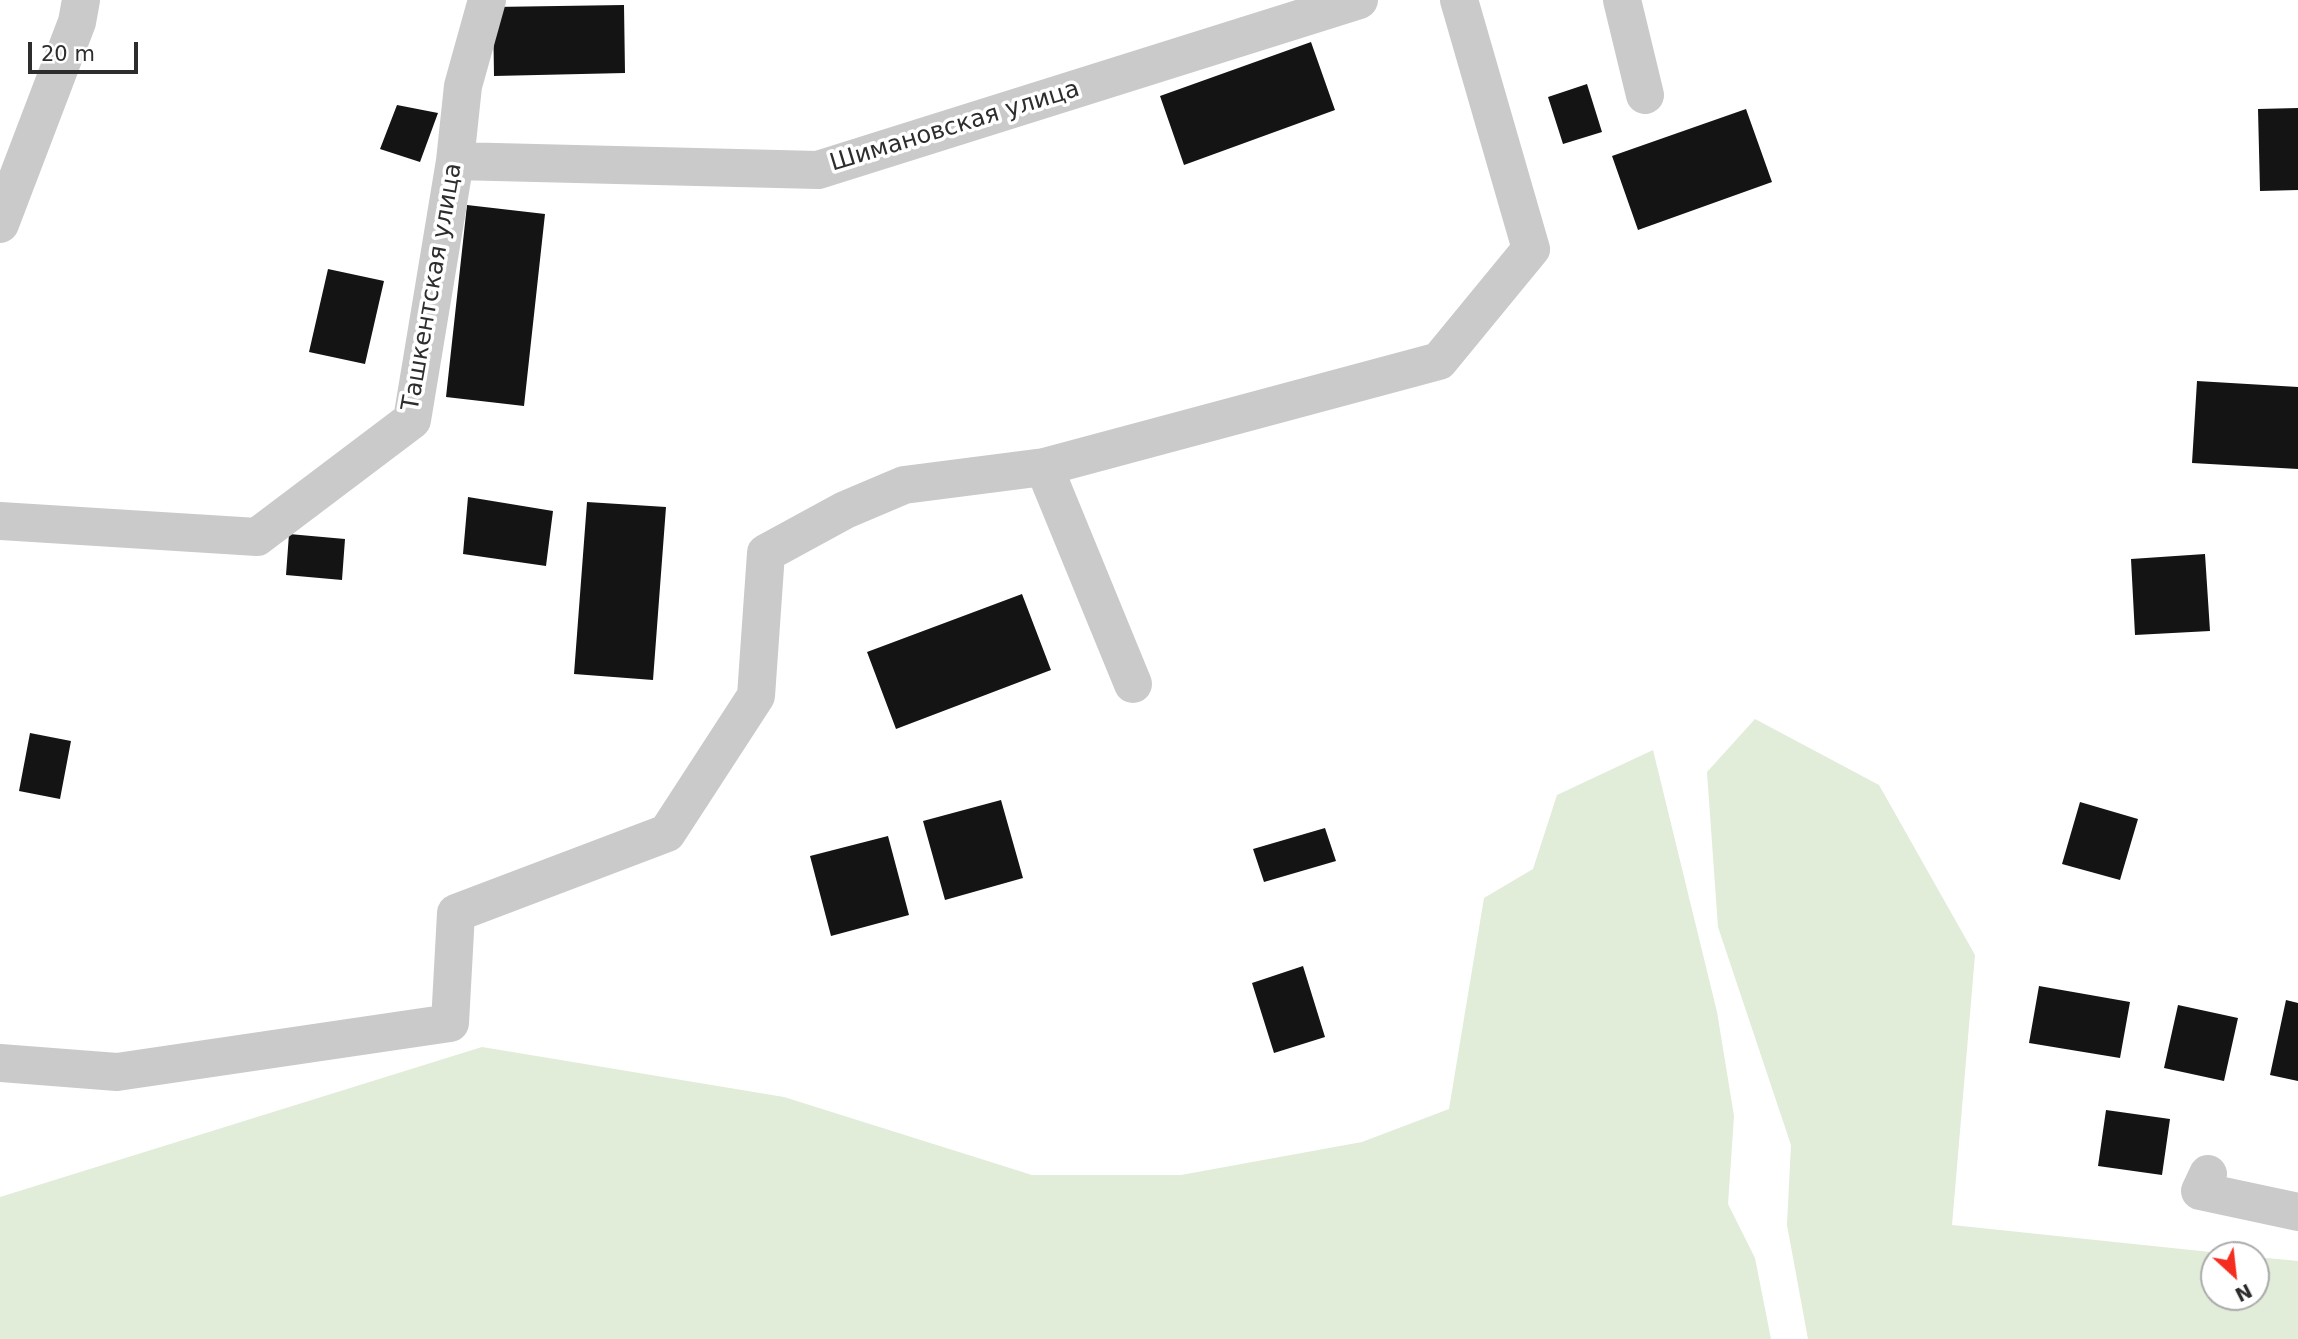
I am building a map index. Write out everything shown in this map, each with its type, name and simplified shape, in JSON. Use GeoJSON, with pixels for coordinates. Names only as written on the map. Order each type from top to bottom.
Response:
{"type":"FeatureCollection","features":[{"type":"Feature","properties":{"kind":"street"},"geometry":{"type":"LineString","coordinates":[[0,224],[76,22],[81,0]]}},
{"type":"Feature","properties":{"kind":"street","name":"Ташкентская улица"},"geometry":{"type":"LineString","coordinates":[[0,521],[257,537],[412,420],[455,161],[463,86],[487,0]]}},
{"type":"Feature","properties":{"kind":"street","name":"Шимановская улица"},"geometry":{"type":"LineString","coordinates":[[455,161],[818,170],[1359,0]]}},
{"type":"Feature","properties":{"kind":"street"},"geometry":{"type":"LineString","coordinates":[[0,1063],[117,1072],[450,1023],[456,913],[667,833],[756,696],[766,553],[845,510],[904,485],[1044,467],[1439,361],[1531,249],[1459,0]]}},
{"type":"Feature","properties":{"kind":"street"},"geometry":{"type":"LineString","coordinates":[[1622,0],[1645,95]]}},
{"type":"Feature","properties":{"kind":"street"},"geometry":{"type":"LineString","coordinates":[[1044,467],[1133,684]]}},
{"type":"Feature","properties":{"kind":"street"},"geometry":{"type":"LineString","coordinates":[[2208,1174],[2200,1191],[2298,1212]]}},
{"type":"Feature","properties":{"kind":"green space"},"geometry":{"type":"Polygon","coordinates":[[[1755,719],[1879,785],[1975,955],[1952,1225],[2200,1251],[2200,1311],[2270,1311],[2270,1258],[2298,1261],[2298,1339],[1808,1339],[1787,1225],[1791,1145],[1718,927],[1707,772],[1755,719]]]}},
{"type":"Feature","properties":{"kind":"green space"},"geometry":{"type":"Polygon","coordinates":[[[1653,750],[1717,1012],[1734,1116],[1728,1204],[1755,1258],[1771,1339],[0,1339],[0,1197],[482,1047],[784,1097],[1032,1175],[1181,1175],[1362,1142],[1449,1109],[1484,898],[1533,869],[1557,795],[1653,750]]]}},
{"type":"Feature","properties":{"kind":"building"},"geometry":{"type":"Polygon","coordinates":[[[624,5],[625,73],[494,76],[493,7],[624,5]]]}},
{"type":"Feature","properties":{"kind":"building"},"geometry":{"type":"Polygon","coordinates":[[[1311,42],[1335,110],[1184,165],[1160,96],[1311,42]]]}},
{"type":"Feature","properties":{"kind":"building"},"geometry":{"type":"Polygon","coordinates":[[[1587,84],[1602,132],[1563,144],[1548,97],[1587,84]]]}},
{"type":"Feature","properties":{"kind":"building"},"geometry":{"type":"Polygon","coordinates":[[[397,105],[438,113],[420,162],[380,149],[397,105]]]}},
{"type":"Feature","properties":{"kind":"building"},"geometry":{"type":"Polygon","coordinates":[[[2298,108],[2298,190],[2260,191],[2258,109],[2298,108]]]}},
{"type":"Feature","properties":{"kind":"building"},"geometry":{"type":"Polygon","coordinates":[[[1746,109],[1772,182],[1638,230],[1612,156],[1746,109]]]}},
{"type":"Feature","properties":{"kind":"building"},"geometry":{"type":"Polygon","coordinates":[[[467,205],[545,214],[524,406],[446,397],[467,205]]]}},
{"type":"Feature","properties":{"kind":"building"},"geometry":{"type":"Polygon","coordinates":[[[328,269],[384,281],[365,364],[309,352],[328,269]]]}},
{"type":"Feature","properties":{"kind":"building"},"geometry":{"type":"Polygon","coordinates":[[[2197,381],[2298,387],[2298,469],[2192,463],[2197,381]]]}},
{"type":"Feature","properties":{"kind":"building"},"geometry":{"type":"Polygon","coordinates":[[[468,497],[553,511],[546,566],[463,554],[468,497]]]}},
{"type":"Feature","properties":{"kind":"building"},"geometry":{"type":"Polygon","coordinates":[[[587,502],[666,507],[653,680],[574,674],[587,502]]]}},
{"type":"Feature","properties":{"kind":"building"},"geometry":{"type":"Polygon","coordinates":[[[289,534],[345,539],[342,580],[286,575],[289,534]]]}},
{"type":"Feature","properties":{"kind":"building"},"geometry":{"type":"Polygon","coordinates":[[[2205,554],[2210,631],[2135,635],[2131,559],[2205,554]]]}},
{"type":"Feature","properties":{"kind":"building"},"geometry":{"type":"Polygon","coordinates":[[[1022,594],[1051,670],[896,729],[867,652],[1022,594]]]}},
{"type":"Feature","properties":{"kind":"building"},"geometry":{"type":"Polygon","coordinates":[[[30,733],[71,741],[60,799],[19,791],[30,733]]]}},
{"type":"Feature","properties":{"kind":"building"},"geometry":{"type":"Polygon","coordinates":[[[1001,800],[1023,878],[945,900],[923,821],[1001,800]]]}},
{"type":"Feature","properties":{"kind":"building"},"geometry":{"type":"Polygon","coordinates":[[[2080,802],[2138,819],[2120,880],[2062,864],[2080,802]]]}},
{"type":"Feature","properties":{"kind":"building"},"geometry":{"type":"Polygon","coordinates":[[[1325,828],[1336,861],[1264,882],[1253,849],[1325,828]]]}},
{"type":"Feature","properties":{"kind":"building"},"geometry":{"type":"Polygon","coordinates":[[[888,836],[909,915],[831,936],[810,856],[888,836]]]}},
{"type":"Feature","properties":{"kind":"building"},"geometry":{"type":"Polygon","coordinates":[[[1303,966],[1325,1037],[1274,1053],[1252,983],[1303,966]]]}},
{"type":"Feature","properties":{"kind":"building"},"geometry":{"type":"Polygon","coordinates":[[[2039,986],[2130,1002],[2120,1058],[2029,1043],[2039,986]]]}},
{"type":"Feature","properties":{"kind":"building"},"geometry":{"type":"Polygon","coordinates":[[[2286,1000],[2298,1003],[2298,1081],[2270,1075],[2286,1000]]]}},
{"type":"Feature","properties":{"kind":"building"},"geometry":{"type":"Polygon","coordinates":[[[2178,1005],[2238,1018],[2224,1081],[2164,1068],[2178,1005]]]}},
{"type":"Feature","properties":{"kind":"building"},"geometry":{"type":"Polygon","coordinates":[[[2106,1110],[2170,1119],[2162,1175],[2098,1166],[2106,1110]]]}}]}
